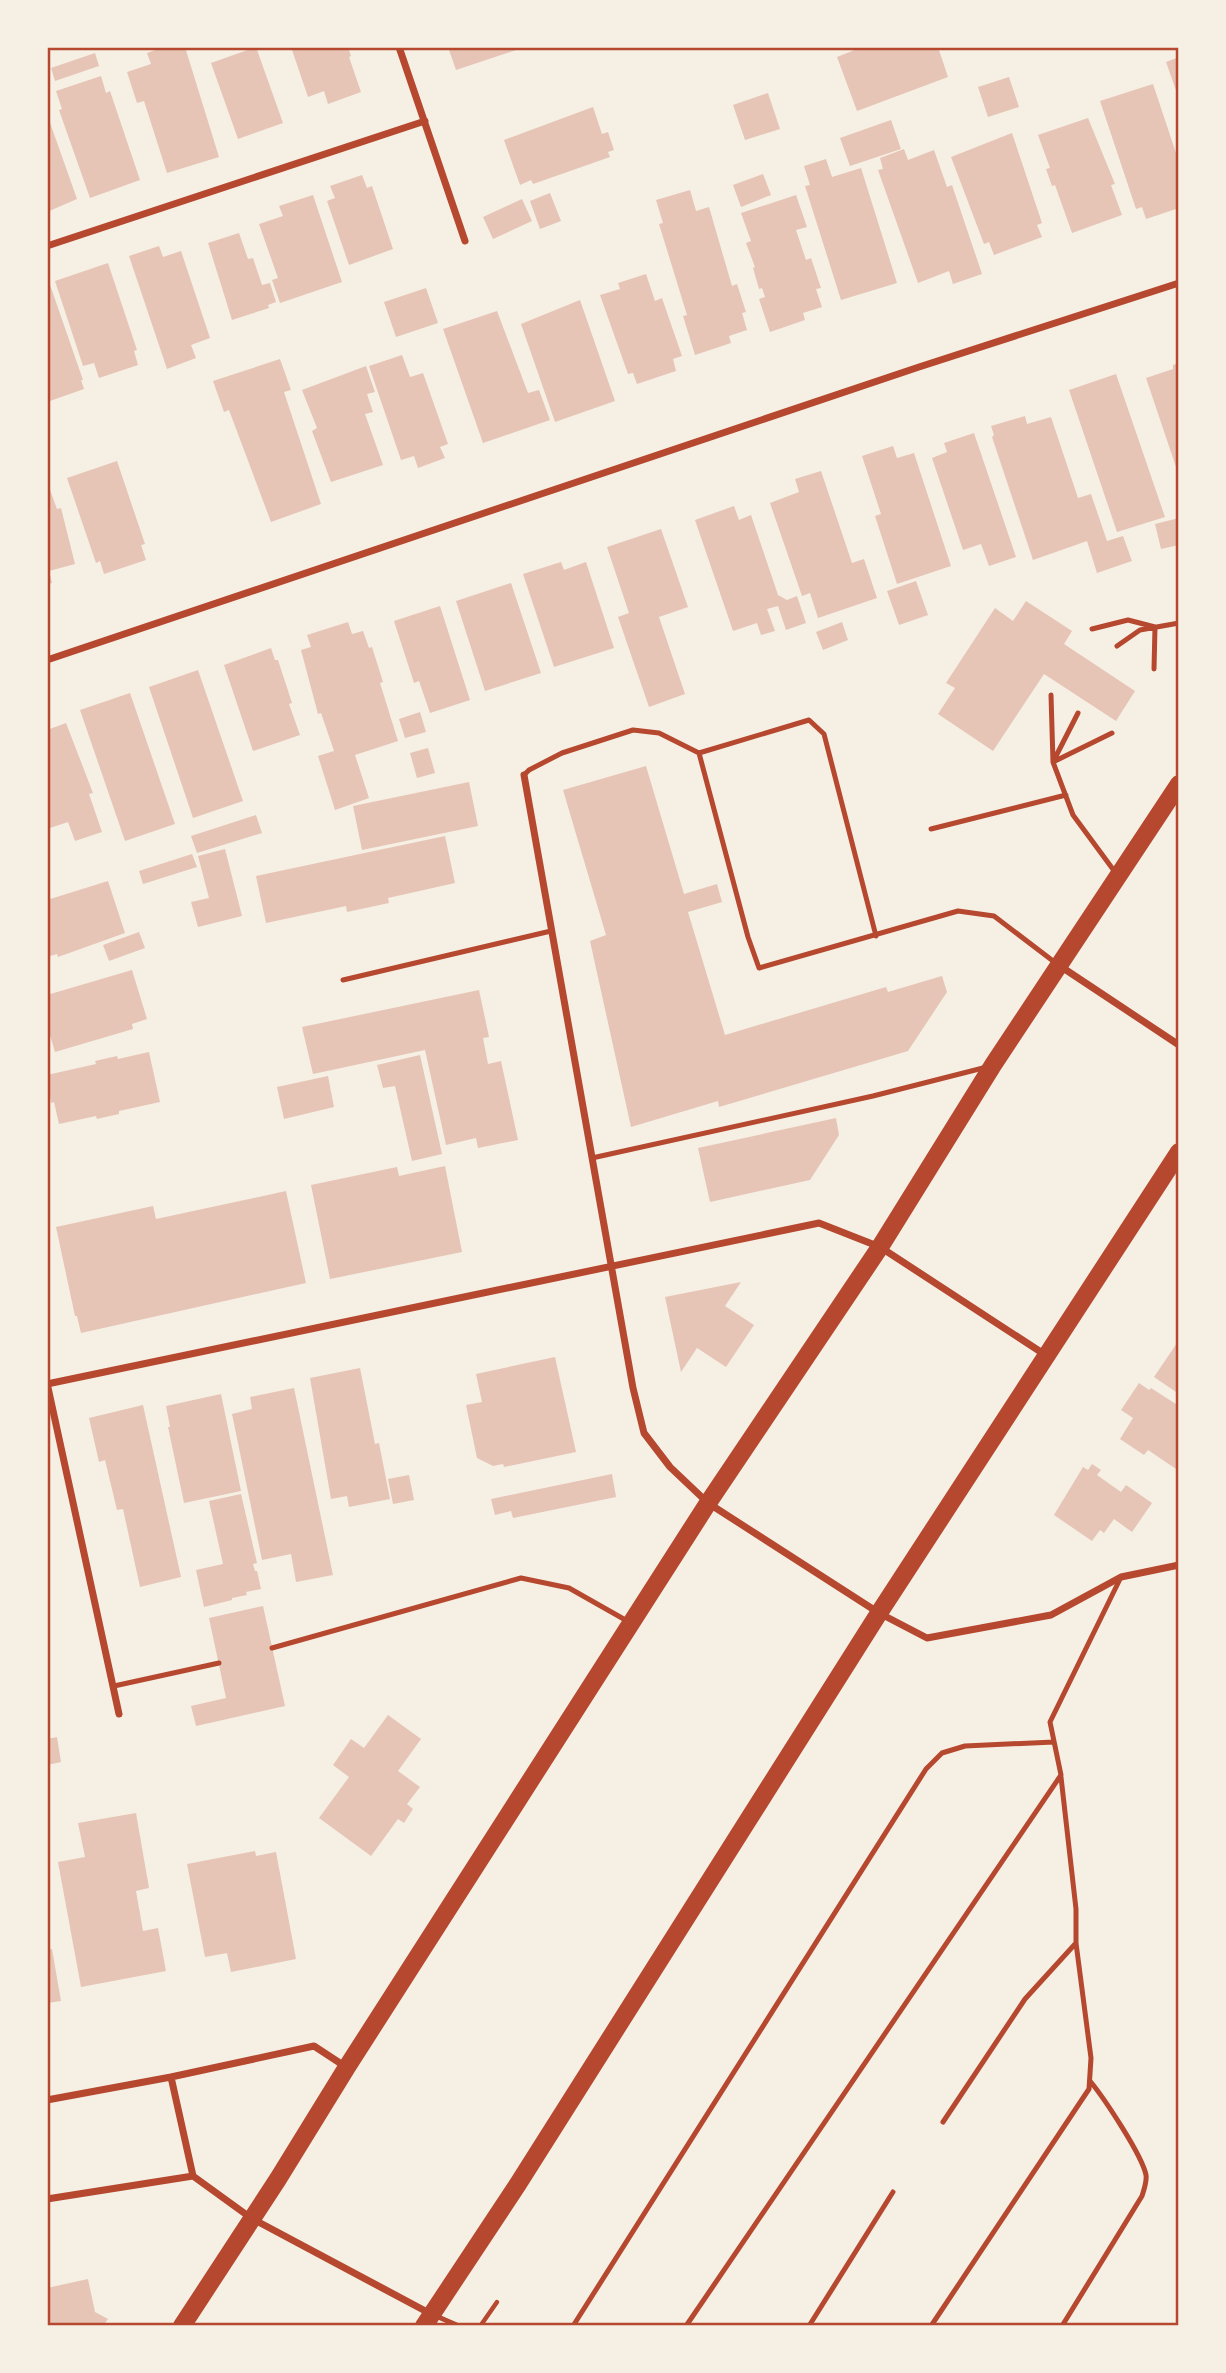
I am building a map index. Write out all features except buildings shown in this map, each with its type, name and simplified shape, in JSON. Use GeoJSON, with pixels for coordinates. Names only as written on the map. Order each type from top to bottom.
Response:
{"type":"FeatureCollection","features":[{"type":"Feature","properties":{"kind":"main road"},"geometry":{"type":"LineString","coordinates":[[182,2326],[708,1503],[880,1247],[993,1065],[1179,784]]}},
{"type":"Feature","properties":{"kind":"main road"},"geometry":{"type":"LineString","coordinates":[[428,2320],[519,2184],[879,1613],[1179,1152]]}},
{"type":"Feature","properties":{"kind":"street"},"geometry":{"type":"LineString","coordinates":[[399,47],[465,241]]}},
{"type":"Feature","properties":{"kind":"street"},"geometry":{"type":"LineString","coordinates":[[47,246],[425,121]]}},
{"type":"Feature","properties":{"kind":"street"},"geometry":{"type":"LineString","coordinates":[[47,660],[841,393],[1179,283]]}},
{"type":"Feature","properties":{"kind":"street"},"geometry":{"type":"LineString","coordinates":[[524,775],[633,1388],[645,1433],[670,1467],[708,1503],[879,1613],[927,1638],[1051,1615],[1121,1577],[1179,1565]]}},
{"type":"Feature","properties":{"kind":"street"},"geometry":{"type":"LineString","coordinates":[[1060,966],[1179,1045]]}},
{"type":"Feature","properties":{"kind":"street"},"geometry":{"type":"LineString","coordinates":[[119,1714],[47,1384],[819,1223],[880,1247],[1048,1356]]}},
{"type":"Feature","properties":{"kind":"street"},"geometry":{"type":"LineString","coordinates":[[47,2101],[314,2046],[347,2067]]}},
{"type":"Feature","properties":{"kind":"street"},"geometry":{"type":"LineString","coordinates":[[171,2077],[193,2176],[251,2218],[428,2320]]}},
{"type":"Feature","properties":{"kind":"street"},"geometry":{"type":"LineString","coordinates":[[47,2199],[193,2176]]}},
{"type":"Feature","properties":{"kind":"lane"},"geometry":{"type":"LineString","coordinates":[[1092,629],[1128,620],[1155,627]]}},
{"type":"Feature","properties":{"kind":"lane"},"geometry":{"type":"LineString","coordinates":[[1117,646],[1140,630],[1179,623]]}},
{"type":"Feature","properties":{"kind":"lane"},"geometry":{"type":"LineString","coordinates":[[1154,669],[1155,627]]}},
{"type":"Feature","properties":{"kind":"lane"},"geometry":{"type":"LineString","coordinates":[[1051,695],[1053,762],[1073,815],[1119,876]]}},
{"type":"Feature","properties":{"kind":"lane"},"geometry":{"type":"LineString","coordinates":[[1053,762],[1078,713]]}},
{"type":"Feature","properties":{"kind":"lane"},"geometry":{"type":"LineString","coordinates":[[524,775],[528,770],[562,753],[633,730],[659,733],[699,753],[809,720],[824,734],[876,936]]}},
{"type":"Feature","properties":{"kind":"lane"},"geometry":{"type":"LineString","coordinates":[[1053,762],[1112,733]]}},
{"type":"Feature","properties":{"kind":"lane"},"geometry":{"type":"LineString","coordinates":[[699,753],[748,937],[759,968],[958,911],[994,916],[1060,966]]}},
{"type":"Feature","properties":{"kind":"lane"},"geometry":{"type":"LineString","coordinates":[[931,829],[1066,795]]}},
{"type":"Feature","properties":{"kind":"lane"},"geometry":{"type":"LineString","coordinates":[[344,980],[551,931]]}},
{"type":"Feature","properties":{"kind":"lane"},"geometry":{"type":"LineString","coordinates":[[592,1158],[873,1096],[993,1065]]}},
{"type":"Feature","properties":{"kind":"lane"},"geometry":{"type":"LineString","coordinates":[[931,2326],[1089,2089],[1091,2058],[1076,1943],[1076,1909],[1061,1775],[1050,1722],[1121,1577]]}},
{"type":"Feature","properties":{"kind":"lane"},"geometry":{"type":"LineString","coordinates":[[272,1648],[522,1578],[569,1588],[632,1623]]}},
{"type":"Feature","properties":{"kind":"lane"},"geometry":{"type":"LineString","coordinates":[[114,1686],[219,1663]]}},
{"type":"Feature","properties":{"kind":"lane"},"geometry":{"type":"LineString","coordinates":[[573,2326],[926,1769],[942,1753],[965,1746],[1054,1742]]}},
{"type":"Feature","properties":{"kind":"lane"},"geometry":{"type":"LineString","coordinates":[[685,2326],[1061,1775]]}},
{"type":"Feature","properties":{"kind":"lane"},"geometry":{"type":"LineString","coordinates":[[943,2122],[1025,1999],[1076,1943]]}},
{"type":"Feature","properties":{"kind":"lane"},"geometry":{"type":"LineString","coordinates":[[1062,2326],[1142,2196],[1147,2177],[1101,2094],[1089,2080]]}},
{"type":"Feature","properties":{"kind":"lane"},"geometry":{"type":"LineString","coordinates":[[809,2326],[893,2192]]}},
{"type":"Feature","properties":{"kind":"lane"},"geometry":{"type":"LineString","coordinates":[[428,2320],[459,2326]]}},
{"type":"Feature","properties":{"kind":"path"},"geometry":{"type":"LineString","coordinates":[[481,2326],[497,2302]]}}]}
